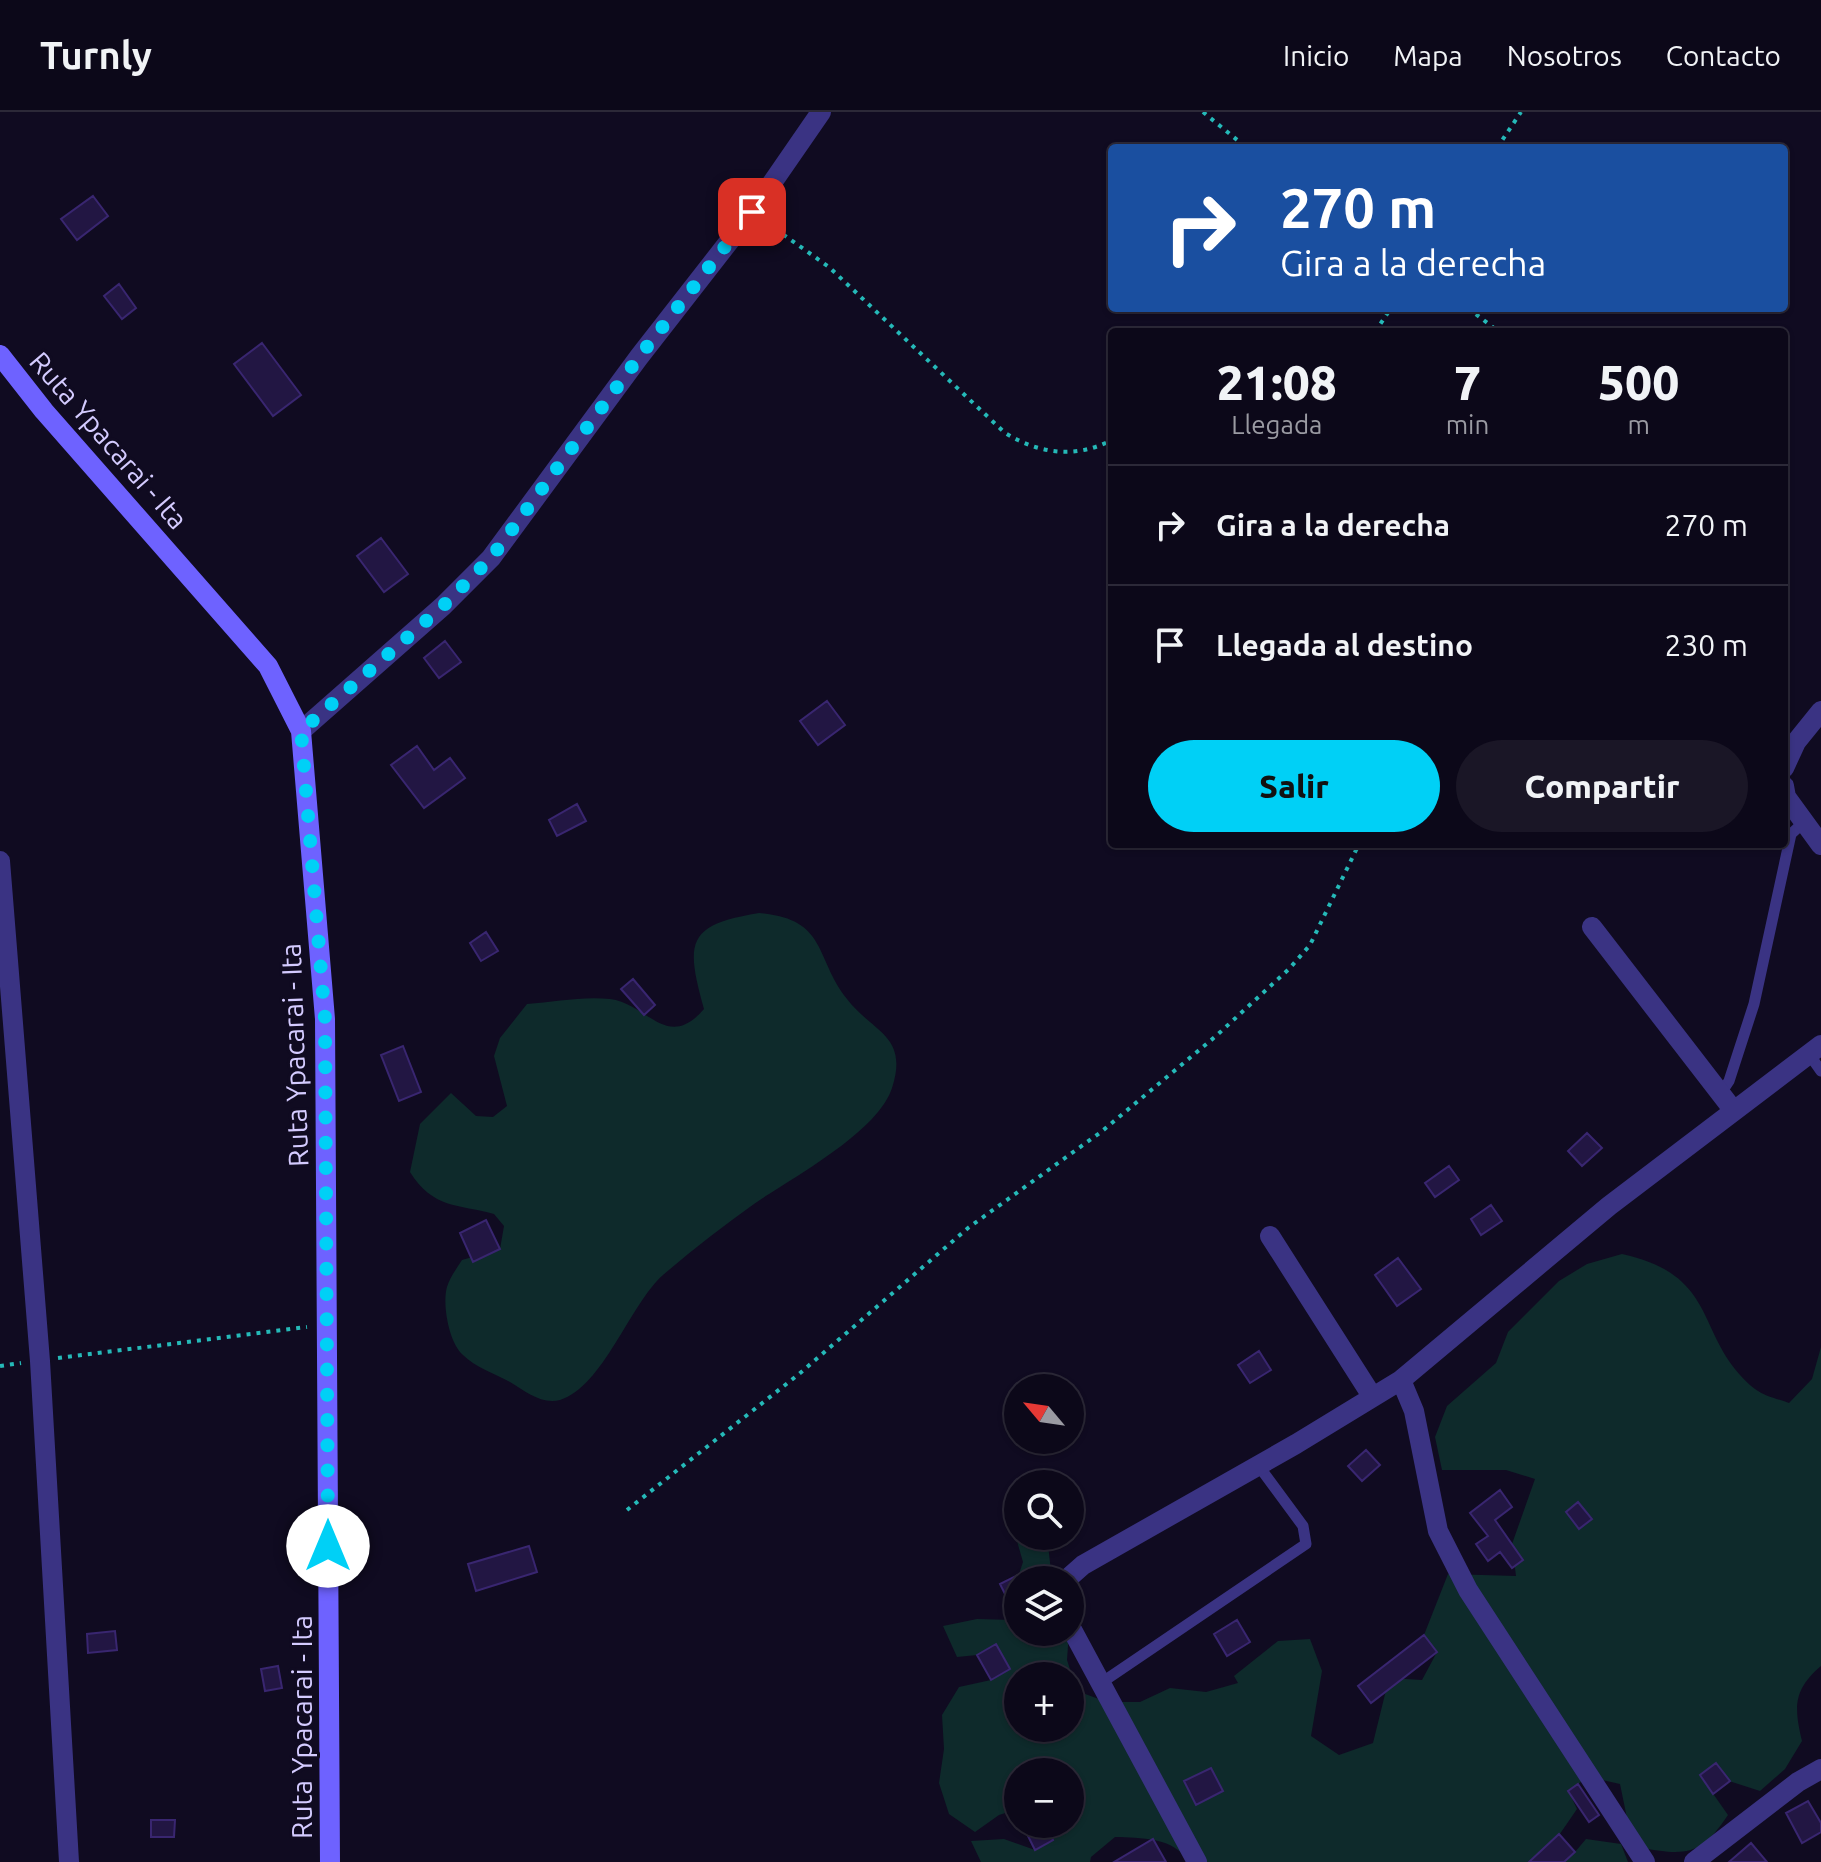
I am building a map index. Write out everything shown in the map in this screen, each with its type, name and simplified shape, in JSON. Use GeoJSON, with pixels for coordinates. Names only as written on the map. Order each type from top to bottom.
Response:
{"type":"FeatureCollection","features":[{"type":"Feature","properties":{"kind":"street"},"geometry":{"type":"LineString","coordinates":[[301,731],[443,606],[491,558],[639,357],[752,212],[821,112]]}},
{"type":"Feature","properties":{"kind":"street","name":"Ruta Ypacarai - Ita"},"geometry":{"type":"LineString","coordinates":[[0,355],[44,411],[268,666],[301,731],[325,1019],[330,1862]]}},
{"type":"Feature","properties":{"kind":"street"},"geometry":{"type":"LineString","coordinates":[[1788,759],[1796,742],[1821,711]]}},
{"type":"Feature","properties":{"kind":"street"},"geometry":{"type":"LineString","coordinates":[[1788,800],[1821,845]]}},
{"type":"Feature","properties":{"kind":"street"},"geometry":{"type":"LineString","coordinates":[[0,861],[40,1361],[69,1862]]}},
{"type":"Feature","properties":{"kind":"street"},"geometry":{"type":"LineString","coordinates":[[1592,927],[1734,1111]]}},
{"type":"Feature","properties":{"kind":"street"},"geometry":{"type":"LineString","coordinates":[[1082,1566],[1401,1380],[1609,1206],[1815,1049]]}},
{"type":"Feature","properties":{"kind":"street"},"geometry":{"type":"LineString","coordinates":[[1270,1236],[1372,1396]]}},
{"type":"Feature","properties":{"kind":"street"},"geometry":{"type":"LineString","coordinates":[[1401,1380],[1414,1411],[1438,1531],[1468,1590],[1645,1862]]}},
{"type":"Feature","properties":{"kind":"street"},"geometry":{"type":"LineString","coordinates":[[1081,1646],[1197,1862]]}},
{"type":"Feature","properties":{"kind":"street"},"geometry":{"type":"LineString","coordinates":[[1694,1862],[1798,1782],[1821,1769]]}},
{"type":"Feature","properties":{"kind":"lane"},"geometry":{"type":"LineString","coordinates":[[1788,848],[1791,834],[1803,823]]}},
{"type":"Feature","properties":{"kind":"lane"},"geometry":{"type":"LineString","coordinates":[[1721,1093],[1729,1081],[1754,1004],[1788,848]]}},
{"type":"Feature","properties":{"kind":"lane"},"geometry":{"type":"LineString","coordinates":[[1815,1049],[1821,1071]]}},
{"type":"Feature","properties":{"kind":"lane"},"geometry":{"type":"LineString","coordinates":[[1101,1683],[1306,1544],[1303,1526],[1258,1465]]}},
{"type":"Feature","properties":{"kind":"path"},"geometry":{"type":"LineString","coordinates":[[1203,112],[1242,144]]}},
{"type":"Feature","properties":{"kind":"path"},"geometry":{"type":"LineString","coordinates":[[1500,144],[1521,112]]}},
{"type":"Feature","properties":{"kind":"path"},"geometry":{"type":"LineString","coordinates":[[752,212],[829,267],[1005,433],[1027,446],[1060,453],[1098,447],[1108,442]]}},
{"type":"Feature","properties":{"kind":"path"},"geometry":{"type":"LineString","coordinates":[[1473,312],[1494,328]]}},
{"type":"Feature","properties":{"kind":"path"},"geometry":{"type":"LineString","coordinates":[[627,1510],[799,1374],[968,1228],[1101,1132],[1216,1036],[1289,969],[1310,945],[1357,848]]}},
{"type":"Feature","properties":{"kind":"path"},"geometry":{"type":"LineString","coordinates":[[0,1366],[327,1324]]}},
{"type":"Feature","properties":{"kind":"green space"},"geometry":{"type":"Polygon","coordinates":[[[759,913],[797,923],[808,932],[847,999],[886,1036],[896,1057],[896,1070],[884,1105],[832,1153],[742,1212],[663,1275],[639,1305],[603,1362],[575,1392],[560,1400],[547,1401],[473,1363],[458,1349],[450,1333],[445,1303],[447,1287],[462,1260],[500,1249],[504,1226],[494,1214],[437,1199],[419,1184],[410,1172],[420,1124],[451,1093],[476,1116],[493,1117],[507,1106],[494,1056],[500,1038],[527,1004],[610,999],[668,1026],[691,1021],[704,1009],[694,967],[697,940],[717,924],[759,913]]]}},
{"type":"Feature","properties":{"kind":"green space"},"geometry":{"type":"Polygon","coordinates":[[[1622,1254],[1654,1264],[1677,1277],[1692,1293],[1736,1370],[1763,1394],[1789,1403],[1812,1379],[1821,1347],[1821,1666],[1801,1691],[1797,1709],[1802,1741],[1785,1769],[1760,1791],[1729,1781],[1716,1764],[1700,1775],[1728,1815],[1710,1838],[1692,1850],[1682,1852],[1641,1848],[1627,1818],[1620,1784],[1589,1777],[1568,1790],[1577,1809],[1542,1860],[1575,1852],[1586,1839],[1621,1844],[1628,1862],[1188,1862],[1166,1843],[1115,1837],[1091,1857],[1090,1862],[981,1862],[971,1841],[1004,1839],[1035,1850],[1052,1838],[1084,1838],[1084,1758],[1004,1758],[1004,1813],[975,1832],[949,1814],[939,1783],[944,1749],[942,1715],[959,1687],[991,1680],[1004,1672],[1004,1742],[1084,1742],[1084,1694],[1107,1702],[1140,1702],[1170,1688],[1206,1692],[1238,1683],[1234,1676],[1278,1641],[1310,1639],[1322,1671],[1311,1736],[1339,1755],[1373,1743],[1389,1678],[1422,1680],[1437,1652],[1424,1635],[1448,1574],[1516,1576],[1512,1544],[1535,1479],[1506,1470],[1442,1470],[1435,1437],[1447,1406],[1496,1363],[1508,1332],[1559,1281],[1587,1264],[1622,1254]]]}},
{"type":"Feature","properties":{"kind":"green space"},"geometry":{"type":"Polygon","coordinates":[[[1020,1550],[1049,1550],[1050,1566],[1022,1566],[1020,1550]]]}},
{"type":"Feature","properties":{"kind":"green space"},"geometry":{"type":"Polygon","coordinates":[[[977,1619],[1004,1620],[1004,1646],[1068,1646],[1067,1660],[1006,1662],[996,1644],[977,1655],[957,1657],[943,1626],[977,1619]]]}},
{"type":"Feature","properties":{"kind":"building"},"geometry":{"type":"Polygon","coordinates":[[[93,196],[108,216],[77,240],[61,219],[93,196]]]}},
{"type":"Feature","properties":{"kind":"building"},"geometry":{"type":"Polygon","coordinates":[[[119,284],[136,308],[122,319],[104,296],[119,284]]]}},
{"type":"Feature","properties":{"kind":"building"},"geometry":{"type":"Polygon","coordinates":[[[262,343],[301,395],[273,416],[234,364],[262,343]]]}},
{"type":"Feature","properties":{"kind":"building"},"geometry":{"type":"Polygon","coordinates":[[[381,538],[408,574],[384,592],[357,556],[381,538]]]}},
{"type":"Feature","properties":{"kind":"building"},"geometry":{"type":"Polygon","coordinates":[[[445,641],[461,662],[439,678],[424,658],[445,641]]]}},
{"type":"Feature","properties":{"kind":"building"},"geometry":{"type":"Polygon","coordinates":[[[827,701],[845,725],[818,745],[800,721],[827,701]]]}},
{"type":"Feature","properties":{"kind":"building"},"geometry":{"type":"Polygon","coordinates":[[[417,746],[434,770],[450,758],[465,778],[424,808],[391,765],[417,746]]]}},
{"type":"Feature","properties":{"kind":"building"},"geometry":{"type":"Polygon","coordinates":[[[577,804],[586,821],[557,836],[549,820],[577,804]]]}},
{"type":"Feature","properties":{"kind":"building"},"geometry":{"type":"Polygon","coordinates":[[[486,932],[498,951],[481,961],[470,943],[486,932]]]}},
{"type":"Feature","properties":{"kind":"building"},"geometry":{"type":"Polygon","coordinates":[[[633,979],[655,1005],[644,1015],[621,989],[633,979]]]}},
{"type":"Feature","properties":{"kind":"building"},"geometry":{"type":"Polygon","coordinates":[[[403,1046],[421,1092],[399,1101],[381,1055],[403,1046]]]}},
{"type":"Feature","properties":{"kind":"building"},"geometry":{"type":"Polygon","coordinates":[[[1587,1133],[1602,1148],[1582,1166],[1568,1151],[1587,1133]]]}},
{"type":"Feature","properties":{"kind":"building"},"geometry":{"type":"Polygon","coordinates":[[[1449,1166],[1459,1180],[1435,1197],[1425,1183],[1449,1166]]]}},
{"type":"Feature","properties":{"kind":"building"},"geometry":{"type":"Polygon","coordinates":[[[1491,1205],[1502,1221],[1481,1235],[1471,1219],[1491,1205]]]}},
{"type":"Feature","properties":{"kind":"building"},"geometry":{"type":"Polygon","coordinates":[[[486,1220],[500,1249],[473,1262],[460,1233],[486,1220]]]}},
{"type":"Feature","properties":{"kind":"building"},"geometry":{"type":"Polygon","coordinates":[[[1398,1258],[1421,1289],[1397,1306],[1375,1275],[1398,1258]]]}},
{"type":"Feature","properties":{"kind":"building"},"geometry":{"type":"Polygon","coordinates":[[[1259,1351],[1271,1370],[1250,1383],[1238,1365],[1259,1351]]]}},
{"type":"Feature","properties":{"kind":"building"},"geometry":{"type":"Polygon","coordinates":[[[1366,1450],[1380,1465],[1362,1481],[1348,1466],[1366,1450]]]}},
{"type":"Feature","properties":{"kind":"building"},"geometry":{"type":"Polygon","coordinates":[[[1500,1490],[1512,1507],[1495,1520],[1523,1560],[1512,1568],[1500,1552],[1488,1561],[1476,1544],[1488,1536],[1470,1513],[1500,1490]]]}},
{"type":"Feature","properties":{"kind":"building"},"geometry":{"type":"Polygon","coordinates":[[[1578,1502],[1592,1519],[1579,1529],[1566,1512],[1578,1502]]]}},
{"type":"Feature","properties":{"kind":"building"},"geometry":{"type":"Polygon","coordinates":[[[529,1546],[537,1572],[476,1591],[468,1564],[529,1546]]]}},
{"type":"Feature","properties":{"kind":"building"},"geometry":{"type":"Polygon","coordinates":[[[1237,1620],[1250,1642],[1227,1656],[1214,1634],[1237,1620]]]}},
{"type":"Feature","properties":{"kind":"building"},"geometry":{"type":"Polygon","coordinates":[[[115,1631],[117,1650],[88,1653],[87,1634],[115,1631]]]}},
{"type":"Feature","properties":{"kind":"building"},"geometry":{"type":"Polygon","coordinates":[[[1424,1635],[1437,1652],[1371,1703],[1358,1686],[1424,1635]]]}},
{"type":"Feature","properties":{"kind":"building"},"geometry":{"type":"Polygon","coordinates":[[[996,1644],[1006,1662],[1004,1672],[991,1680],[977,1655],[996,1644]]]}},
{"type":"Feature","properties":{"kind":"building"},"geometry":{"type":"Polygon","coordinates":[[[278,1666],[282,1688],[265,1691],[261,1669],[278,1666]]]}},
{"type":"Feature","properties":{"kind":"building"},"geometry":{"type":"Polygon","coordinates":[[[1716,1763],[1730,1781],[1713,1794],[1700,1775],[1716,1763]]]}},
{"type":"Feature","properties":{"kind":"building"},"geometry":{"type":"Polygon","coordinates":[[[1211,1768],[1223,1791],[1196,1805],[1184,1781],[1211,1768]]]}},
{"type":"Feature","properties":{"kind":"building"},"geometry":{"type":"Polygon","coordinates":[[[1578,1784],[1599,1815],[1589,1822],[1568,1791],[1578,1784]]]}},
{"type":"Feature","properties":{"kind":"building"},"geometry":{"type":"Polygon","coordinates":[[[1808,1801],[1821,1823],[1821,1832],[1802,1843],[1786,1813],[1808,1801]]]}},
{"type":"Feature","properties":{"kind":"building"},"geometry":{"type":"Polygon","coordinates":[[[151,1820],[175,1820],[174,1837],[151,1837],[151,1820]]]}},
{"type":"Feature","properties":{"kind":"building"},"geometry":{"type":"Polygon","coordinates":[[[1559,1834],[1575,1852],[1564,1862],[1529,1862],[1559,1834]]]}},
{"type":"Feature","properties":{"kind":"building"},"geometry":{"type":"Polygon","coordinates":[[[1029,1838],[1052,1838],[1053,1840],[1035,1850],[1029,1838]]]}},
{"type":"Feature","properties":{"kind":"building"},"geometry":{"type":"Polygon","coordinates":[[[1153,1839],[1166,1862],[1114,1862],[1153,1839]]]}},
{"type":"Feature","properties":{"kind":"building"},"geometry":{"type":"Polygon","coordinates":[[[1751,1843],[1767,1862],[1729,1862],[1751,1843]]]}},
{"type":"Feature","properties":{"kind":"route"},"geometry":{"type":"LineString","coordinates":[[328,1546],[325,1019],[301,731],[443,606],[491,558],[545,488],[598,411],[752,212]]}}]}
